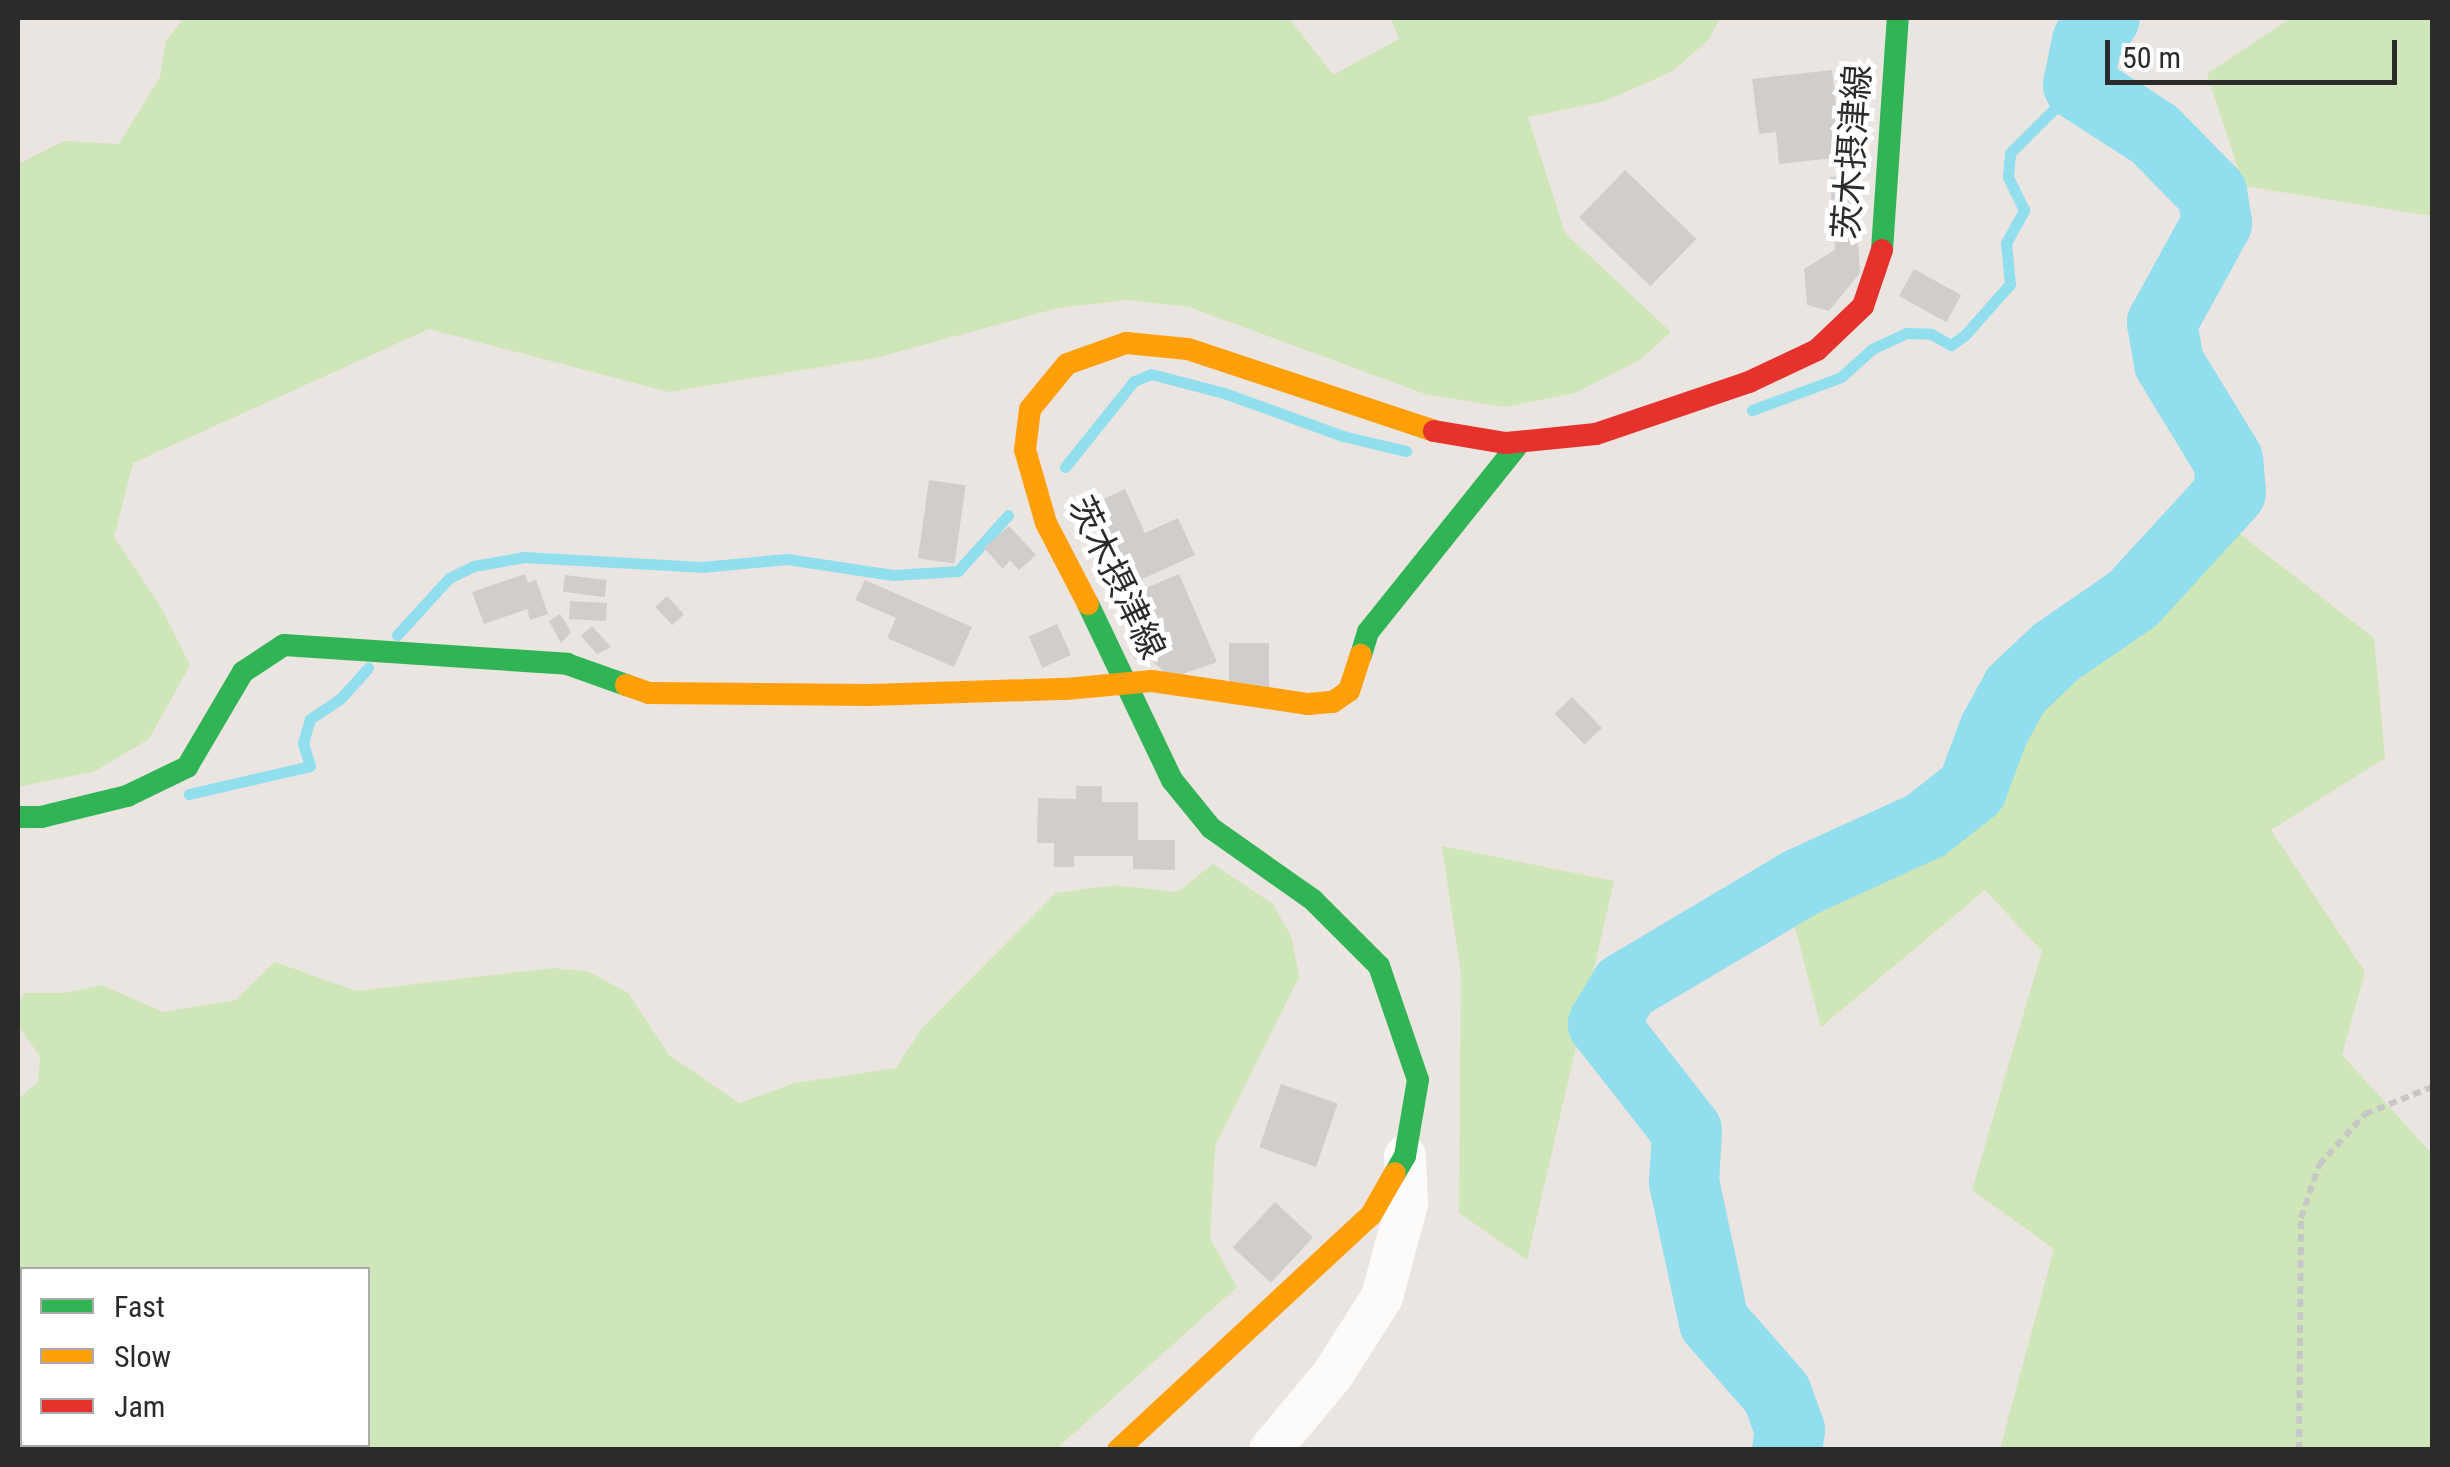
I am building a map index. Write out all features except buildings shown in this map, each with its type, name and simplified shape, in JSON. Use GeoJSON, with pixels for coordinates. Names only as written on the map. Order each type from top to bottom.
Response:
{"type":"FeatureCollection","features":[{"type":"Feature","properties":{"kind":"main road","name":"茨木摂津線"},"geometry":{"type":"LineString","coordinates":[[1118,1450],[1371,1215],[1405,1156],[1418,1080],[1379,966],[1313,900],[1210,828],[1172,780],[1130,685],[1046,524],[1025,450],[1030,408],[1067,364],[1126,343],[1188,349],[1422,429],[1520,442],[1596,434],[1749,382],[1818,350],[1864,306],[1882,255],[1898,18]]}},
{"type":"Feature","properties":{"kind":"main road"},"geometry":{"type":"LineString","coordinates":[[18,817],[40,817],[127,796],[187,767],[243,672],[284,645],[567,664],[648,693],[870,695],[1152,681],[1223,695],[1308,704],[1333,702],[1350,691],[1368,632],[1520,442]]}},
{"type":"Feature","properties":{"kind":"street"},"geometry":{"type":"LineString","coordinates":[[1270,1450],[1334,1374],[1382,1297],[1407,1204],[1405,1156]]}},
{"type":"Feature","properties":{"kind":"path"},"geometry":{"type":"LineString","coordinates":[[2299,1450],[2301,1218],[2319,1165],[2365,1114],[2432,1088]]}},
{"type":"Feature","properties":{"kind":"green space"},"geometry":{"type":"Polygon","coordinates":[[[184,18],[1289,18],[1333,75],[1399,39],[1391,18],[1720,18],[1709,39],[1673,71],[1605,101],[1528,117],[1565,233],[1671,332],[1640,360],[1575,393],[1505,407],[1425,394],[1189,307],[1126,300],[1058,308],[875,358],[669,392],[429,329],[133,463],[114,537],[162,609],[190,665],[149,739],[95,771],[18,787],[18,164],[64,141],[119,144],[160,77],[166,41],[184,18]]]}},
{"type":"Feature","properties":{"kind":"green space"},"geometry":{"type":"Polygon","coordinates":[[[2291,18],[2432,18],[2432,216],[2244,186],[2207,74],[2291,18]]]}},
{"type":"Feature","properties":{"kind":"green space"},"geometry":{"type":"Polygon","coordinates":[[[2231,527],[2374,638],[2385,758],[2271,830],[2365,972],[2342,1055],[2432,1154],[2432,1449],[2000,1449],[2054,1249],[1972,1190],[2042,951],[1985,890],[1821,1027],[1790,908],[1973,827],[2013,697],[2231,527]]]}},
{"type":"Feature","properties":{"kind":"green space"},"geometry":{"type":"Polygon","coordinates":[[[1442,846],[1614,881],[1527,1260],[1459,1213],[1461,974],[1442,846]]]}},
{"type":"Feature","properties":{"kind":"green space"},"geometry":{"type":"Polygon","coordinates":[[[1213,864],[1273,904],[1292,938],[1299,977],[1215,1146],[1210,1239],[1237,1287],[1055,1450],[18,1449],[18,1099],[38,1082],[40,1056],[18,1026],[18,1002],[25,993],[64,993],[102,985],[163,1012],[236,1000],[275,962],[356,991],[553,968],[589,972],[628,993],[669,1055],[739,1103],[795,1083],[896,1068],[922,1028],[1056,893],[1115,885],[1177,892],[1213,864]]]}},
{"type":"Feature","properties":{"kind":"waterway"},"geometry":{"type":"LineString","coordinates":[[1787,1450],[1790,1430],[1777,1394],[1714,1322],[1684,1182],[1687,1131],[1603,1024],[1625,987],[1802,882],[1925,826],[1972,789],[1994,730],[2016,690],[2056,652],[2133,599],[2231,492],[2228,460],[2169,363],[2162,323],[2217,223],[2212,193],[2154,134],[2078,85],[2087,41],[2105,18]]}},
{"type":"Feature","properties":{"kind":"waterway"},"geometry":{"type":"LineString","coordinates":[[1752,410],[1841,377],[1872,349],[1907,333],[1931,334],[1951,345],[1965,335],[2010,284],[2006,243],[2024,210],[2008,177],[2010,153],[2078,85]]}},
{"type":"Feature","properties":{"kind":"waterway"},"geometry":{"type":"LineString","coordinates":[[1065,467],[1134,381],[1151,374],[1224,393],[1343,436],[1406,451]]}},
{"type":"Feature","properties":{"kind":"waterway"},"geometry":{"type":"LineString","coordinates":[[397,635],[449,578],[474,566],[524,557],[701,567],[787,559],[893,575],[958,571],[1008,515]]}},
{"type":"Feature","properties":{"kind":"waterway"},"geometry":{"type":"LineString","coordinates":[[189,794],[310,766],[303,743],[310,719],[340,699],[368,668]]}},
{"type":"Feature","properties":{"kind":"traffic: fast"},"geometry":{"type":"LineString","coordinates":[[1882,250],[1898,18]]}},
{"type":"Feature","properties":{"kind":"traffic: fast"},"geometry":{"type":"LineString","coordinates":[[1361,655],[1368,632],[1520,442]]}},
{"type":"Feature","properties":{"kind":"traffic: fast"},"geometry":{"type":"LineString","coordinates":[[1088,604],[1172,780],[1211,828],[1313,900],[1379,966],[1418,1080],[1405,1156],[1395,1173]]}},
{"type":"Feature","properties":{"kind":"traffic: fast"},"geometry":{"type":"LineString","coordinates":[[18,817],[41,817],[127,796],[187,767],[243,672],[284,645],[567,664],[626,685]]}},
{"type":"Feature","properties":{"kind":"traffic: slow"},"geometry":{"type":"LineString","coordinates":[[1088,604],[1046,523],[1025,450],[1030,409],[1067,364],[1126,343],[1188,349],[1434,431]]}},
{"type":"Feature","properties":{"kind":"traffic: slow"},"geometry":{"type":"LineString","coordinates":[[626,685],[649,693],[870,695],[1066,689],[1152,681],[1308,704],[1333,702],[1349,691],[1361,655]]}},
{"type":"Feature","properties":{"kind":"traffic: slow"},"geometry":{"type":"LineString","coordinates":[[1118,1450],[1371,1215],[1395,1173]]}},
{"type":"Feature","properties":{"kind":"traffic: jam"},"geometry":{"type":"LineString","coordinates":[[1434,431],[1506,443],[1596,434],[1749,382],[1817,350],[1863,306],[1882,250]]}}]}
